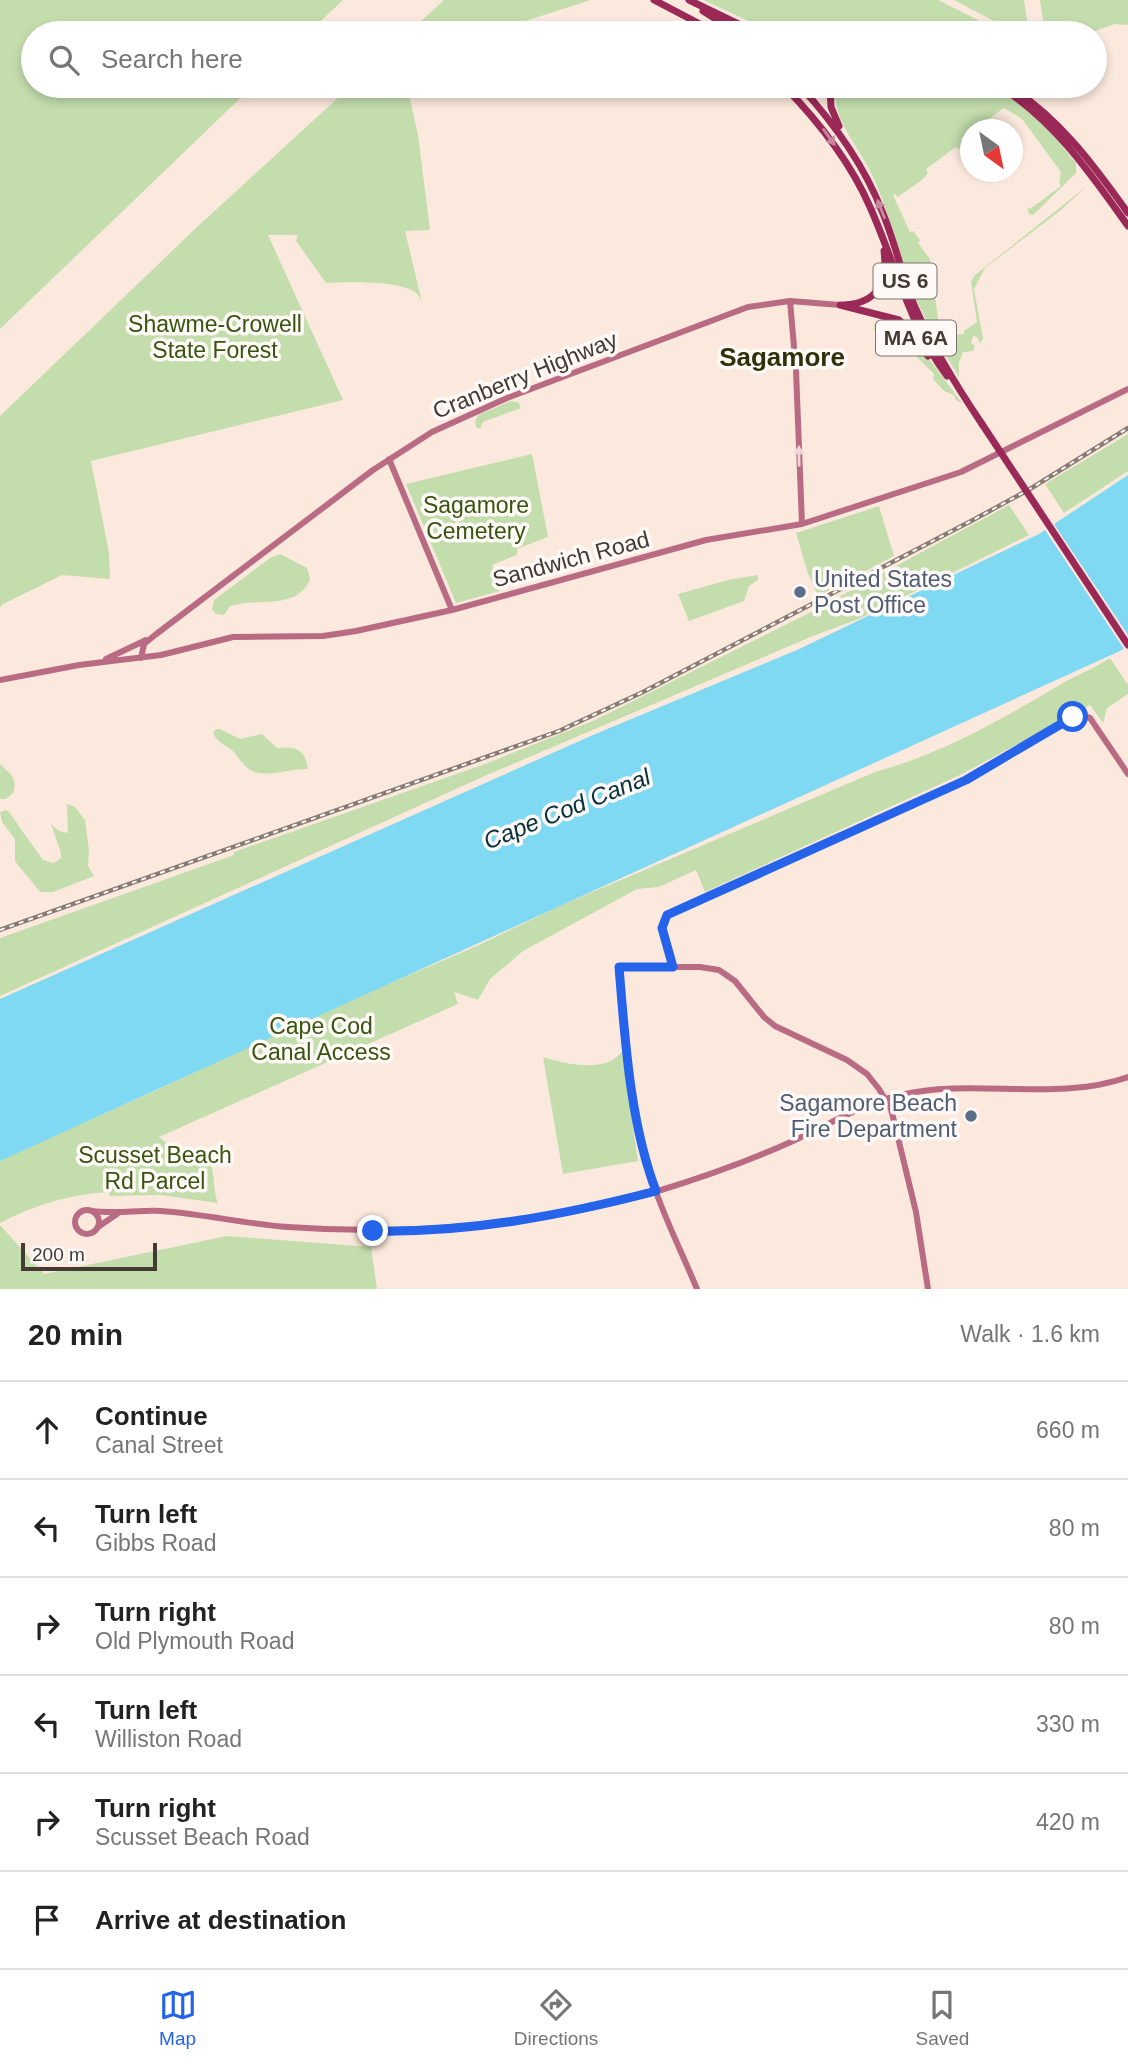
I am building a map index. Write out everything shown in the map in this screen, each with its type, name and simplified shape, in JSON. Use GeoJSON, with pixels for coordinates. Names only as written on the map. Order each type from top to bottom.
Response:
{"type":"FeatureCollection","features":[{"type":"Feature","properties":{"kind":"highway"},"geometry":{"type":"LineString","coordinates":[[654,0],[694,21]]}},
{"type":"Feature","properties":{"kind":"highway"},"geometry":{"type":"LineString","coordinates":[[681,0],[717,21]]}},
{"type":"Feature","properties":{"kind":"highway"},"geometry":{"type":"LineString","coordinates":[[689,0],[732,21]]}},
{"type":"Feature","properties":{"kind":"highway","name":"US 6"},"geometry":{"type":"LineString","coordinates":[[795,98],[817,122],[864,193],[913,320],[933,356],[982,424],[1128,645]]}},
{"type":"Feature","properties":{"kind":"highway","name":"US 6"},"geometry":{"type":"LineString","coordinates":[[810,98],[852,152],[883,212],[919,315],[969,405]]}},
{"type":"Feature","properties":{"kind":"highway"},"geometry":{"type":"LineString","coordinates":[[831,98],[832,113],[852,152]]}},
{"type":"Feature","properties":{"kind":"highway"},"geometry":{"type":"LineString","coordinates":[[1023,98],[1062,128],[1128,226]]}},
{"type":"Feature","properties":{"kind":"highway"},"geometry":{"type":"LineString","coordinates":[[1092,170],[1128,213]]}},
{"type":"Feature","properties":{"kind":"highway"},"geometry":{"type":"LineString","coordinates":[[840,305],[864,301],[880,287],[886,271],[883,240]]}},
{"type":"Feature","properties":{"kind":"highway","name":"MA 6A"},"geometry":{"type":"LineString","coordinates":[[840,305],[902,322],[914,334],[933,364],[969,405]]}},
{"type":"Feature","properties":{"kind":"main road"},"geometry":{"type":"LineString","coordinates":[[790,301],[796,370],[802,524]]}},
{"type":"Feature","properties":{"kind":"main road","name":"Cranberry Highway"},"geometry":{"type":"LineString","coordinates":[[141,658],[144,644],[155,635],[389,458],[447,424],[499,400],[739,310],[769,302],[840,305]]}},
{"type":"Feature","properties":{"kind":"main road","name":"Sandwich Road"},"geometry":{"type":"LineString","coordinates":[[0,680],[97,662],[141,658],[239,637],[335,635],[452,610],[706,540],[802,524],[973,467],[1128,388]]}},
{"type":"Feature","properties":{"kind":"main road"},"geometry":{"type":"LineString","coordinates":[[389,458],[452,610]]}},
{"type":"Feature","properties":{"kind":"main road","name":"Cranberry Highway"},"geometry":{"type":"LineString","coordinates":[[97,662],[155,635]]}},
{"type":"Feature","properties":{"kind":"main road"},"geometry":{"type":"LineString","coordinates":[[673,967],[662,928],[664,919],[671,913],[966,780],[1076,715],[1086,715],[1092,720],[1128,774]]}},
{"type":"Feature","properties":{"kind":"main road"},"geometry":{"type":"LineString","coordinates":[[697,1289],[656,1191],[642,1144],[626,1045],[619,967],[707,967],[725,973],[769,1022],[794,1037],[858,1067],[871,1078],[891,1109],[913,1197],[928,1289]]}},
{"type":"Feature","properties":{"kind":"main road"},"geometry":{"type":"LineString","coordinates":[[122,1212],[110,1217],[87,1235],[80,1233],[75,1227],[79,1212],[86,1210],[162,1211],[314,1229],[408,1231],[543,1217],[656,1191],[762,1154],[886,1099],[911,1093],[944,1090],[1071,1089],[1102,1085],[1128,1077]]}},
{"type":"Feature","properties":{"kind":"main road"},"geometry":{"type":"LineString","coordinates":[[92,1211],[97,1216],[98,1227]]}},
{"type":"Feature","properties":{"kind":"green space"},"geometry":{"type":"Polygon","coordinates":[[[0,0],[343,0],[321,21],[21,21],[21,98],[241,98],[0,329],[0,0]]]}},
{"type":"Feature","properties":{"kind":"green space"},"geometry":{"type":"Polygon","coordinates":[[[444,0],[591,0],[525,21],[421,21],[444,0]]]}},
{"type":"Feature","properties":{"kind":"green space"},"geometry":{"type":"Polygon","coordinates":[[[703,0],[938,0],[980,21],[749,21],[703,0]]]}},
{"type":"Feature","properties":{"kind":"green space"},"geometry":{"type":"Polygon","coordinates":[[[954,0],[1024,0],[1027,21],[993,21],[954,0]]]}},
{"type":"Feature","properties":{"kind":"green space"},"geometry":{"type":"Polygon","coordinates":[[[1040,0],[1128,0],[1128,25],[1107,27],[1107,21],[1043,21],[1040,0]]]}},
{"type":"Feature","properties":{"kind":"green space","name":"Shawme-Crowell State Forest"},"geometry":{"type":"Polygon","coordinates":[[[338,98],[410,98],[418,135],[430,230],[405,231],[422,302],[413,291],[393,285],[326,283],[296,241],[298,235],[268,235],[343,400],[91,461],[109,553],[110,579],[62,575],[3,604],[0,608],[0,416],[196,228],[338,98]]]}},
{"type":"Feature","properties":{"kind":"green space"},"geometry":{"type":"Polygon","coordinates":[[[835,98],[1011,98],[1027,109],[1076,163],[1076,173],[1033,215],[1029,214],[1027,207],[1030,209],[1061,186],[1061,172],[1023,119],[1004,108],[988,119],[960,119],[959,149],[956,147],[926,169],[928,173],[918,183],[898,197],[893,195],[910,232],[913,231],[920,240],[918,243],[930,259],[940,333],[944,336],[964,334],[964,331],[977,322],[971,282],[974,276],[1087,186],[1061,210],[985,268],[974,289],[983,339],[980,343],[977,337],[973,336],[971,343],[975,346],[973,351],[963,352],[959,362],[959,377],[918,302],[880,193],[838,111],[835,98]]]}},
{"type":"Feature","properties":{"kind":"green space"},"geometry":{"type":"Polygon","coordinates":[[[884,318],[901,324],[962,403],[956,400],[954,395],[944,391],[933,379],[934,374],[913,353],[880,331],[874,330],[874,325],[884,318]]]}},
{"type":"Feature","properties":{"kind":"green space"},"geometry":{"type":"Polygon","coordinates":[[[511,401],[518,402],[521,408],[483,422],[480,429],[476,427],[478,415],[511,401]]]}},
{"type":"Feature","properties":{"kind":"green space"},"geometry":{"type":"Polygon","coordinates":[[[1128,434],[1128,471],[1064,513],[1045,484],[1128,434]]]}},
{"type":"Feature","properties":{"kind":"green space","name":"Sagamore Cemetery"},"geometry":{"type":"Polygon","coordinates":[[[532,454],[548,537],[517,549],[517,555],[492,565],[500,591],[456,603],[406,484],[532,454]]]}},
{"type":"Feature","properties":{"kind":"green space"},"geometry":{"type":"Polygon","coordinates":[[[1009,505],[1029,535],[861,618],[480,778],[0,996],[0,938],[485,764],[595,720],[809,613],[1009,505]]]}},
{"type":"Feature","properties":{"kind":"green space"},"geometry":{"type":"Polygon","coordinates":[[[879,506],[894,556],[818,596],[808,574],[796,533],[879,506]]]}},
{"type":"Feature","properties":{"kind":"green space"},"geometry":{"type":"Polygon","coordinates":[[[280,554],[307,568],[310,579],[304,589],[288,599],[230,606],[224,615],[216,614],[212,609],[214,600],[270,558],[280,554]]]}},
{"type":"Feature","properties":{"kind":"green space"},"geometry":{"type":"Polygon","coordinates":[[[758,575],[758,580],[749,586],[744,601],[689,621],[678,594],[758,575]]]}},
{"type":"Feature","properties":{"kind":"green space","name":"Cape Cod Canal Access"},"geometry":{"type":"Polygon","coordinates":[[[1110,658],[1128,685],[1128,694],[1107,708],[1103,723],[1090,705],[962,774],[705,892],[696,870],[659,887],[637,889],[523,951],[490,979],[478,1000],[454,992],[458,1004],[159,1137],[177,1147],[212,1149],[206,1155],[211,1166],[218,1203],[160,1195],[110,1196],[109,1192],[95,1193],[53,1202],[0,1223],[0,1160],[321,1013],[479,945],[562,905],[875,772],[948,745],[1110,658]]]}},
{"type":"Feature","properties":{"kind":"green space"},"geometry":{"type":"Polygon","coordinates":[[[216,729],[240,739],[262,734],[277,748],[294,748],[302,753],[308,769],[265,774],[252,771],[217,739],[213,733],[216,729]]]}},
{"type":"Feature","properties":{"kind":"green space"},"geometry":{"type":"Polygon","coordinates":[[[0,764],[12,776],[14,783],[13,793],[6,799],[0,799],[0,764]]]}},
{"type":"Feature","properties":{"kind":"green space"},"geometry":{"type":"Polygon","coordinates":[[[67,804],[75,807],[85,820],[88,866],[94,876],[53,892],[40,892],[15,861],[15,839],[2,822],[0,812],[9,812],[43,860],[54,863],[61,858],[61,853],[51,824],[59,831],[68,833],[67,804]]]}},
{"type":"Feature","properties":{"kind":"green space"},"geometry":{"type":"Polygon","coordinates":[[[622,1051],[638,1161],[563,1174],[543,1057],[574,1064],[596,1065],[606,1063],[622,1051]]]}},
{"type":"Feature","properties":{"kind":"green space"},"geometry":{"type":"Polygon","coordinates":[[[0,1225],[44,1274],[227,1236],[371,1247],[377,1289],[0,1289],[0,1225]]]}},
{"type":"Feature","properties":{"kind":"water","name":"Cape Cod Canal"},"geometry":{"type":"Polygon","coordinates":[[[1128,475],[1128,646],[1120,651],[0,1161],[0,999],[593,735],[797,650],[1039,534],[1128,475]]]}},
{"type":"Feature","properties":{"kind":"pier"},"geometry":{"type":"Polygon","coordinates":[[[1052,521],[1128,635],[1126,652],[1043,527],[1052,521]]]}},
{"type":"Feature","properties":{"kind":"railway"},"geometry":{"type":"LineString","coordinates":[[0,930],[559,731],[643,692],[973,520],[1030,489],[1128,428]]}},
{"type":"Feature","properties":{"kind":"place","name":"United States Post Office"},"geometry":{"type":"Point","coordinates":[800,592]}},
{"type":"Feature","properties":{"kind":"place","name":"Sagamore Beach Fire Department"},"geometry":{"type":"Point","coordinates":[971,1116]}},
{"type":"Feature","properties":{"kind":"district","name":"Sagamore"},"geometry":{"type":"Point","coordinates":[782,357]}},
{"type":"Feature","properties":{"kind":"route"},"geometry":{"type":"LineString","coordinates":[[373,1231],[441,1229],[509,1222],[584,1209],[656,1191],[642,1144],[626,1045],[619,967],[673,967],[662,928],[667,915],[966,780],[1073,717]]}},
{"type":"Feature","properties":{"kind":"park label","name":"Scusset Beach Rd Parcel"},"geometry":{"type":"Point","coordinates":[155,1168]}}]}
